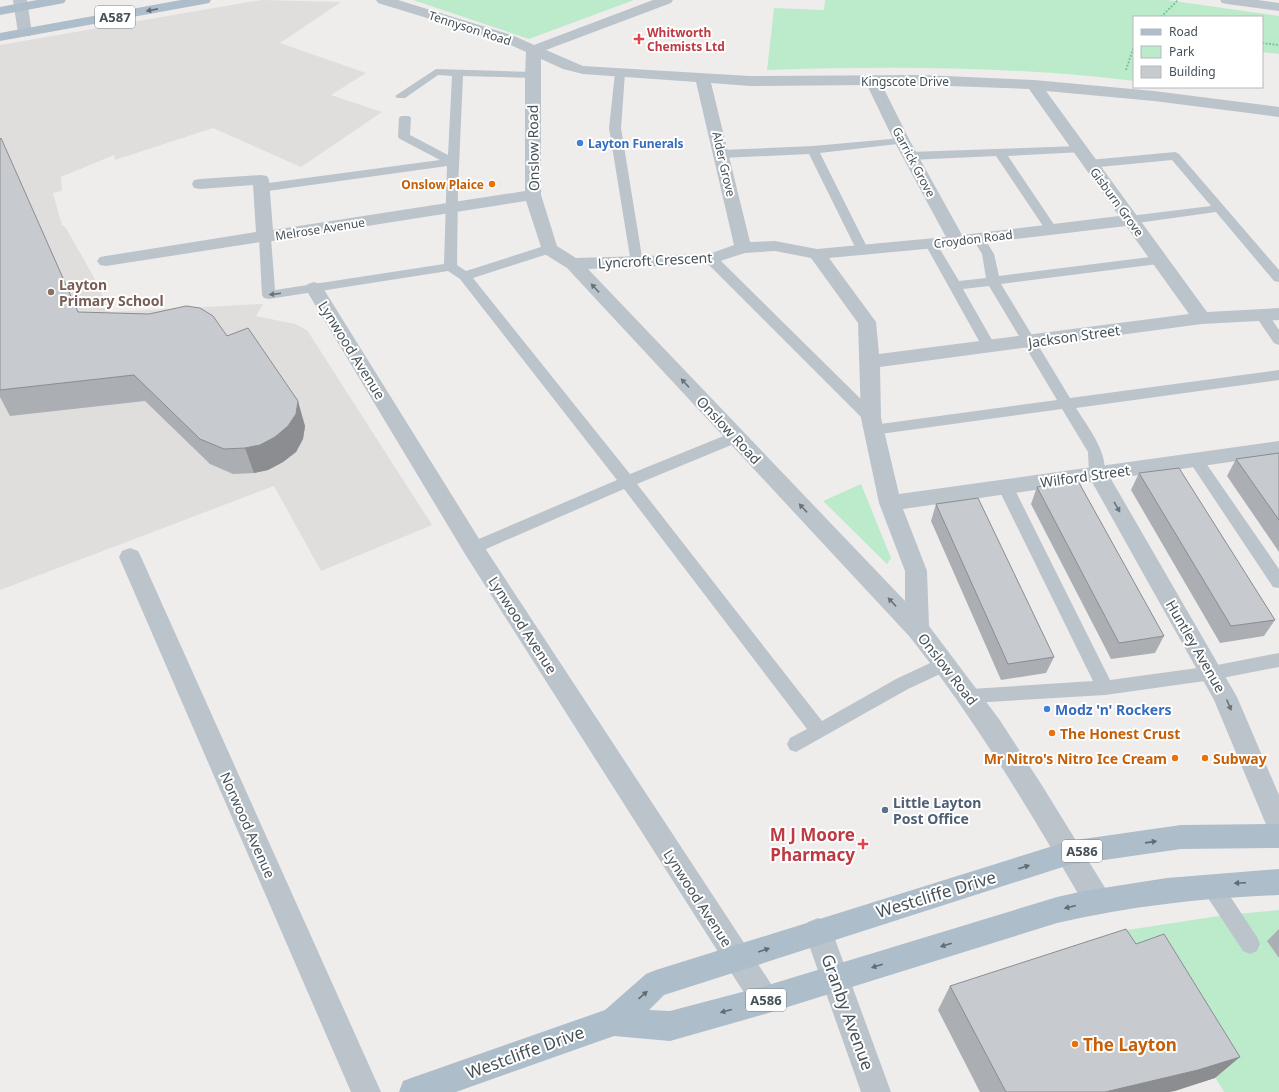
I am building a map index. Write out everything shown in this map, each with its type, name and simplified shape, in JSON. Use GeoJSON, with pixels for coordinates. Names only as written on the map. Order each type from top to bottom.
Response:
{"type":"FeatureCollection","features":[{"type":"Feature","properties":{"kind":"main road"},"geometry":{"type":"LineString","coordinates":[[0,11],[20,4],[59,0]]}},
{"type":"Feature","properties":{"kind":"main road","name":"A587"},"geometry":{"type":"LineString","coordinates":[[0,37],[204,0]]}},
{"type":"Feature","properties":{"kind":"main road","name":"Westcliffe Drive"},"geometry":{"type":"LineString","coordinates":[[414,1092],[614,1021],[656,984],[818,931],[1070,853],[1181,837],[1279,836]]}},
{"type":"Feature","properties":{"kind":"main road","name":"Westcliffe Drive"},"geometry":{"type":"LineString","coordinates":[[614,1021],[670,1026],[765,1000],[1057,910],[1097,900],[1211,885],[1279,882]]}},
{"type":"Feature","properties":{"kind":"street","name":"Tennyson Road"},"geometry":{"type":"LineString","coordinates":[[383,0],[507,38],[534,50]]}},
{"type":"Feature","properties":{"kind":"street"},"geometry":{"type":"LineString","coordinates":[[534,50],[666,0]]}},
{"type":"Feature","properties":{"kind":"street"},"geometry":{"type":"LineString","coordinates":[[1227,0],[1279,7]]}},
{"type":"Feature","properties":{"kind":"street"},"geometry":{"type":"LineString","coordinates":[[20,4],[25,33]]}},
{"type":"Feature","properties":{"kind":"street","name":"Kingscote Drive"},"geometry":{"type":"LineString","coordinates":[[534,50],[568,66],[583,70],[703,79],[873,81],[922,80],[1034,85],[1154,96],[1277,115]]}},
{"type":"Feature","properties":{"kind":"street","name":"Onslow Road"},"geometry":{"type":"LineString","coordinates":[[534,50],[532,75],[533,195],[549,249],[573,264],[917,629],[947,663],[971,696],[1070,853],[1097,900]]}},
{"type":"Feature","properties":{"kind":"street","name":"Alder Grove"},"geometry":{"type":"LineString","coordinates":[[703,79],[722,154],[743,248]]}},
{"type":"Feature","properties":{"kind":"street","name":"Garrick Grove"},"geometry":{"type":"LineString","coordinates":[[873,81],[902,142],[957,241]]}},
{"type":"Feature","properties":{"kind":"street","name":"Gisburn Grove"},"geometry":{"type":"LineString","coordinates":[[1034,85],[1158,260],[1202,318]]}},
{"type":"Feature","properties":{"kind":"street"},"geometry":{"type":"LineString","coordinates":[[200,184],[261,180],[265,238]]}},
{"type":"Feature","properties":{"kind":"street","name":"Melrose Avenue"},"geometry":{"type":"LineString","coordinates":[[106,261],[265,238],[533,195]]}},
{"type":"Feature","properties":{"kind":"street","name":"Croydon Road"},"geometry":{"type":"LineString","coordinates":[[817,254],[931,244],[1130,220]]}},
{"type":"Feature","properties":{"kind":"street","name":"Lyncroft Crescent"},"geometry":{"type":"LineString","coordinates":[[573,264],[637,263],[711,259],[743,248],[775,246],[817,254]]}},
{"type":"Feature","properties":{"kind":"street"},"geometry":{"type":"LineString","coordinates":[[817,254],[866,322],[870,362],[872,424],[890,503],[916,571],[917,629]]}},
{"type":"Feature","properties":{"kind":"street","name":"Lynwood Avenue"},"geometry":{"type":"LineString","coordinates":[[314,288],[474,548],[765,1000]]}},
{"type":"Feature","properties":{"kind":"street","name":"Jackson Street"},"geometry":{"type":"LineString","coordinates":[[870,362],[1202,318],[1270,314]]}},
{"type":"Feature","properties":{"kind":"street","name":"Wilford Street"},"geometry":{"type":"LineString","coordinates":[[890,503],[1006,488],[1097,473],[1279,448]]}},
{"type":"Feature","properties":{"kind":"street","name":"Huntley Avenue"},"geometry":{"type":"LineString","coordinates":[[1097,473],[1225,697],[1279,826]]}},
{"type":"Feature","properties":{"kind":"street","name":"Norwood Avenue"},"geometry":{"type":"LineString","coordinates":[[130,557],[366,1092]]}},
{"type":"Feature","properties":{"kind":"street","name":"Granby Avenue"},"geometry":{"type":"LineString","coordinates":[[818,931],[837,978],[876,1092]]}},
{"type":"Feature","properties":{"kind":"lane"},"geometry":{"type":"LineString","coordinates":[[401,96],[436,72],[532,75]]}},
{"type":"Feature","properties":{"kind":"lane"},"geometry":{"type":"LineString","coordinates":[[450,267],[453,162],[458,73]]}},
{"type":"Feature","properties":{"kind":"lane"},"geometry":{"type":"LineString","coordinates":[[620,73],[615,128],[637,263]]}},
{"type":"Feature","properties":{"kind":"lane"},"geometry":{"type":"LineString","coordinates":[[405,118],[404,137],[453,162]]}},
{"type":"Feature","properties":{"kind":"lane"},"geometry":{"type":"LineString","coordinates":[[722,154],[813,150],[902,142]]}},
{"type":"Feature","properties":{"kind":"lane"},"geometry":{"type":"LineString","coordinates":[[813,150],[863,251]]}},
{"type":"Feature","properties":{"kind":"lane"},"geometry":{"type":"LineString","coordinates":[[999,152],[1051,229]]}},
{"type":"Feature","properties":{"kind":"lane"},"geometry":{"type":"LineString","coordinates":[[910,156],[999,152],[1084,157],[1175,156],[1279,278]]}},
{"type":"Feature","properties":{"kind":"lane"},"geometry":{"type":"LineString","coordinates":[[261,188],[453,162]]}},
{"type":"Feature","properties":{"kind":"lane"},"geometry":{"type":"LineString","coordinates":[[1130,220],[1220,208]]}},
{"type":"Feature","properties":{"kind":"lane"},"geometry":{"type":"LineString","coordinates":[[265,238],[269,295],[450,267],[465,276],[819,732]]}},
{"type":"Feature","properties":{"kind":"lane"},"geometry":{"type":"LineString","coordinates":[[979,238],[988,254],[993,281],[1095,452],[1097,473]]}},
{"type":"Feature","properties":{"kind":"lane"},"geometry":{"type":"LineString","coordinates":[[931,244],[989,347]]}},
{"type":"Feature","properties":{"kind":"lane"},"geometry":{"type":"LineString","coordinates":[[465,276],[549,249]]}},
{"type":"Feature","properties":{"kind":"lane"},"geometry":{"type":"LineString","coordinates":[[711,259],[872,424],[1067,405],[1279,375]]}},
{"type":"Feature","properties":{"kind":"lane"},"geometry":{"type":"LineString","coordinates":[[955,286],[1158,260]]}},
{"type":"Feature","properties":{"kind":"lane"},"geometry":{"type":"LineString","coordinates":[[1270,314],[1279,340]]}},
{"type":"Feature","properties":{"kind":"lane"},"geometry":{"type":"LineString","coordinates":[[474,548],[626,482],[736,437]]}},
{"type":"Feature","properties":{"kind":"lane"},"geometry":{"type":"LineString","coordinates":[[1196,460],[1279,582]]}},
{"type":"Feature","properties":{"kind":"lane"},"geometry":{"type":"LineString","coordinates":[[1006,488],[1105,688]]}},
{"type":"Feature","properties":{"kind":"lane"},"geometry":{"type":"LineString","coordinates":[[971,696],[1105,688],[1212,673],[1279,660]]}},
{"type":"Feature","properties":{"kind":"lane"},"geometry":{"type":"LineString","coordinates":[[796,744],[902,684],[947,663]]}},
{"type":"Feature","properties":{"kind":"lane"},"geometry":{"type":"LineString","coordinates":[[1211,885],[1250,944]]}},
{"type":"Feature","properties":{"kind":"path"},"geometry":{"type":"LineString","coordinates":[[1162,16],[1178,0]]}},
{"type":"Feature","properties":{"kind":"path"},"geometry":{"type":"LineString","coordinates":[[1263,43],[1279,45]]}},
{"type":"Feature","properties":{"kind":"path"},"geometry":{"type":"LineString","coordinates":[[1125,75],[1133,49]]}},
{"type":"Feature","properties":{"kind":"shaded area","name":"Layton Primary School"},"geometry":{"type":"Polygon","coordinates":[[[261,0],[341,2],[280,43],[366,73],[331,95],[382,112],[301,167],[213,128],[115,160],[114,155],[61,177],[62,191],[53,193],[62,225],[66,228],[96,281],[110,312],[263,304],[256,316],[295,324],[307,330],[432,525],[321,571],[274,486],[0,590],[0,45],[261,0]]]}},
{"type":"Feature","properties":{"kind":"green space"},"geometry":{"type":"Polygon","coordinates":[[[413,0],[634,0],[529,39],[413,0]]]}},
{"type":"Feature","properties":{"kind":"green space"},"geometry":{"type":"Polygon","coordinates":[[[825,0],[1167,0],[1279,16],[1279,54],[1263,52],[1263,16],[1133,16],[1133,81],[1042,72],[950,68],[767,70],[774,8],[824,10],[825,0]]]}},
{"type":"Feature","properties":{"kind":"green space"},"geometry":{"type":"Polygon","coordinates":[[[861,484],[891,558],[887,564],[823,501],[861,484]]]}},
{"type":"Feature","properties":{"kind":"green space"},"geometry":{"type":"Polygon","coordinates":[[[1279,910],[1279,1092],[1224,1092],[1127,930],[1225,915],[1279,910]]]}},
{"type":"Feature","properties":{"kind":"building"},"geometry":{"type":"Polygon","coordinates":[[[1,138],[78,312],[149,314],[186,306],[200,308],[213,316],[227,336],[248,328],[298,401],[296,414],[288,426],[275,437],[260,445],[245,448],[224,449],[200,439],[134,375],[0,390],[1,138]]]}},
{"type":"Feature","properties":{"kind":"building"},"geometry":{"type":"Polygon","coordinates":[[[1279,453],[1279,520],[1236,459],[1279,453]]]}},
{"type":"Feature","properties":{"kind":"building"},"geometry":{"type":"Polygon","coordinates":[[[1179,468],[1275,620],[1231,626],[1139,473],[1179,468]]]}},
{"type":"Feature","properties":{"kind":"building"},"geometry":{"type":"Polygon","coordinates":[[[1078,481],[1164,636],[1119,643],[1037,487],[1078,481]]]}},
{"type":"Feature","properties":{"kind":"building"},"geometry":{"type":"Polygon","coordinates":[[[978,498],[1054,657],[1008,664],[936,504],[978,498]]]}},
{"type":"Feature","properties":{"kind":"building","name":"The Layton"},"geometry":{"type":"Polygon","coordinates":[[[1126,929],[1136,944],[1164,934],[1240,1057],[1198,1070],[1105,1092],[1006,1092],[950,986],[1126,929]]]}},
{"type":"Feature","properties":{"kind":"place","name":"Whitworth Chemists Ltd"},"geometry":{"type":"Point","coordinates":[639,39]}},
{"type":"Feature","properties":{"kind":"place","name":"Layton Funerals"},"geometry":{"type":"Point","coordinates":[580,143]}},
{"type":"Feature","properties":{"kind":"place","name":"Onslow Plaice"},"geometry":{"type":"Point","coordinates":[492,184]}},
{"type":"Feature","properties":{"kind":"place","name":"Layton Primary School"},"geometry":{"type":"Point","coordinates":[51,292]}},
{"type":"Feature","properties":{"kind":"place","name":"Modz 'n' Rockers"},"geometry":{"type":"Point","coordinates":[1047,709]}},
{"type":"Feature","properties":{"kind":"place","name":"The Honest Crust"},"geometry":{"type":"Point","coordinates":[1052,733]}},
{"type":"Feature","properties":{"kind":"place","name":"Mr Nitro's Nitro Ice Cream"},"geometry":{"type":"Point","coordinates":[1175,758]}},
{"type":"Feature","properties":{"kind":"place","name":"Subway"},"geometry":{"type":"Point","coordinates":[1205,758]}},
{"type":"Feature","properties":{"kind":"place","name":"Little Layton Post Office"},"geometry":{"type":"Point","coordinates":[885,810]}},
{"type":"Feature","properties":{"kind":"place","name":"M J Moore Pharmacy"},"geometry":{"type":"Point","coordinates":[863,844]}},
{"type":"Feature","properties":{"kind":"place","name":"The Layton"},"geometry":{"type":"Point","coordinates":[1075,1044]}}]}
